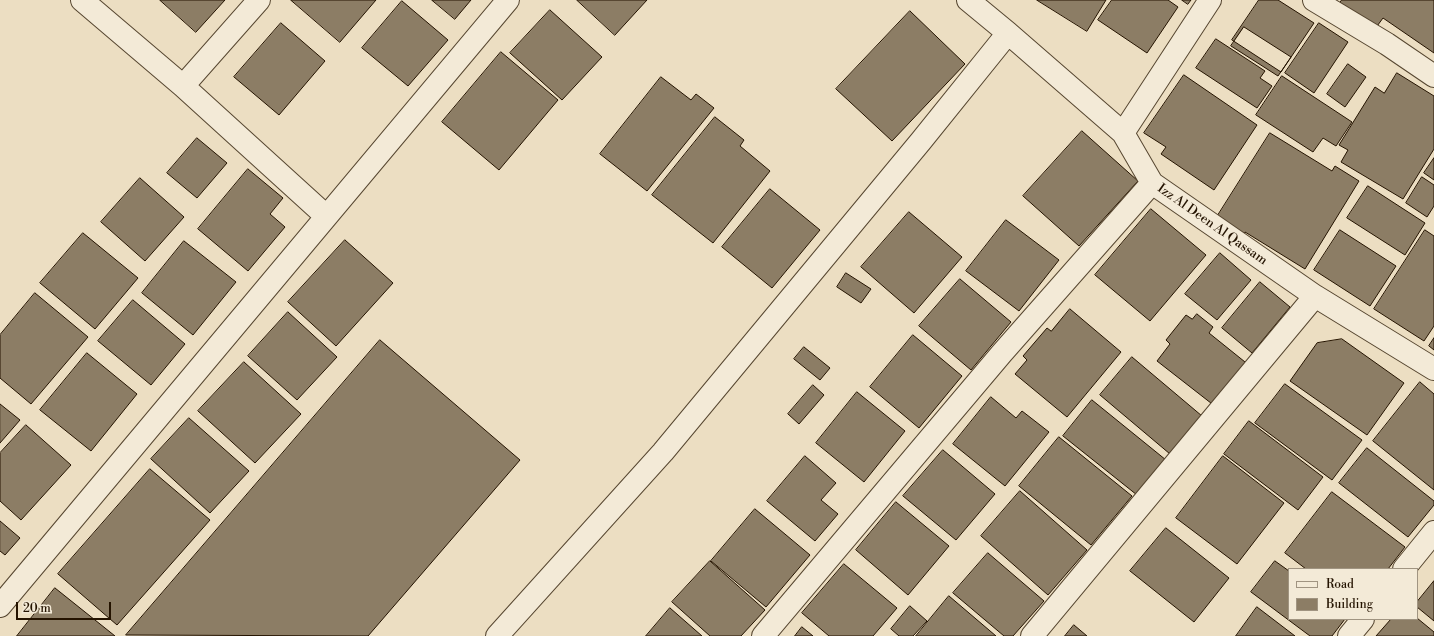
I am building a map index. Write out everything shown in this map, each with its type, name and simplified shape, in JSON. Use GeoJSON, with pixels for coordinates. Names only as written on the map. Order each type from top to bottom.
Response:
{"type":"FeatureCollection","features":[{"type":"Feature","properties":{"kind":"street"},"geometry":{"type":"LineString","coordinates":[[82,0],[183,86],[326,216]]}},
{"type":"Feature","properties":{"kind":"street"},"geometry":{"type":"LineString","coordinates":[[183,86],[259,0]]}},
{"type":"Feature","properties":{"kind":"street"},"geometry":{"type":"LineString","coordinates":[[0,606],[508,0]]}},
{"type":"Feature","properties":{"kind":"street","name":"Izz Al Deen Al Qassam"},"geometry":{"type":"LineString","coordinates":[[968,0],[1122,133],[1152,183],[1315,296],[1434,369]]}},
{"type":"Feature","properties":{"kind":"street"},"geometry":{"type":"LineString","coordinates":[[1122,133],[1210,0]]}},
{"type":"Feature","properties":{"kind":"street"},"geometry":{"type":"LineString","coordinates":[[1314,0],[1387,44],[1434,76]]}},
{"type":"Feature","properties":{"kind":"street"},"geometry":{"type":"LineString","coordinates":[[497,636],[663,452],[921,141],[1008,33]]}},
{"type":"Feature","properties":{"kind":"street"},"geometry":{"type":"LineString","coordinates":[[762,636],[1002,353],[1152,183]]}},
{"type":"Feature","properties":{"kind":"street"},"geometry":{"type":"LineString","coordinates":[[1032,636],[1316,297],[1315,296]]}},
{"type":"Feature","properties":{"kind":"street"},"geometry":{"type":"LineString","coordinates":[[1405,568],[1434,532]]}},
{"type":"Feature","properties":{"kind":"street"},"geometry":{"type":"LineString","coordinates":[[1349,636],[1362,620]]}},
{"type":"Feature","properties":{"kind":"building"},"geometry":{"type":"Polygon","coordinates":[[[160,0],[225,0],[196,32],[160,0]]]}},
{"type":"Feature","properties":{"kind":"building"},"geometry":{"type":"Polygon","coordinates":[[[291,0],[376,0],[340,42],[291,0]]]}},
{"type":"Feature","properties":{"kind":"building"},"geometry":{"type":"Polygon","coordinates":[[[432,0],[471,0],[455,19],[432,0]]]}},
{"type":"Feature","properties":{"kind":"building"},"geometry":{"type":"Polygon","coordinates":[[[577,0],[647,0],[615,35],[577,0]]]}},
{"type":"Feature","properties":{"kind":"building"},"geometry":{"type":"Polygon","coordinates":[[[1037,0],[1106,0],[1087,31],[1037,0]]]}},
{"type":"Feature","properties":{"kind":"building"},"geometry":{"type":"Polygon","coordinates":[[[1112,0],[1168,0],[1178,7],[1147,53],[1098,20],[1112,0]]]}},
{"type":"Feature","properties":{"kind":"building"},"geometry":{"type":"Polygon","coordinates":[[[1182,0],[1191,0],[1188,4],[1182,0]]]}},
{"type":"Feature","properties":{"kind":"building"},"geometry":{"type":"Polygon","coordinates":[[[1259,0],[1278,0],[1314,23],[1281,72],[1232,40],[1259,0]]]}},
{"type":"Feature","properties":{"kind":"building"},"geometry":{"type":"Polygon","coordinates":[[[1342,0],[1434,0],[1434,53],[1383,18],[1372,33],[1336,8],[1342,0]]]}},
{"type":"Feature","properties":{"kind":"building"},"geometry":{"type":"Polygon","coordinates":[[[402,1],[448,40],[408,86],[362,48],[402,1]]]}},
{"type":"Feature","properties":{"kind":"building"},"geometry":{"type":"Polygon","coordinates":[[[550,10],[602,57],[562,100],[510,53],[550,10]]]}},
{"type":"Feature","properties":{"kind":"building"},"geometry":{"type":"Polygon","coordinates":[[[910,11],[965,64],[892,141],[836,89],[910,11]]]}},
{"type":"Feature","properties":{"kind":"building"},"geometry":{"type":"Polygon","coordinates":[[[281,23],[325,61],[279,115],[234,77],[281,23]]]}},
{"type":"Feature","properties":{"kind":"building"},"geometry":{"type":"Polygon","coordinates":[[[1319,23],[1348,42],[1314,93],[1285,73],[1319,23]]]}},
{"type":"Feature","properties":{"kind":"building"},"geometry":{"type":"Polygon","coordinates":[[[1244,27],[1291,57],[1278,76],[1231,46],[1244,27]]]}},
{"type":"Feature","properties":{"kind":"building"},"geometry":{"type":"Polygon","coordinates":[[[1216,39],[1265,71],[1260,78],[1272,86],[1257,108],[1196,68],[1216,39]]]}},
{"type":"Feature","properties":{"kind":"building"},"geometry":{"type":"Polygon","coordinates":[[[501,52],[558,100],[499,170],[442,122],[501,52]]]}},
{"type":"Feature","properties":{"kind":"building"},"geometry":{"type":"Polygon","coordinates":[[[1348,64],[1366,77],[1345,107],[1327,94],[1348,64]]]}},
{"type":"Feature","properties":{"kind":"building"},"geometry":{"type":"Polygon","coordinates":[[[1397,73],[1434,96],[1434,149],[1403,199],[1341,162],[1348,150],[1339,145],[1375,87],[1384,93],[1397,73]]]}},
{"type":"Feature","properties":{"kind":"building"},"geometry":{"type":"Polygon","coordinates":[[[1184,75],[1257,125],[1214,190],[1161,154],[1166,147],[1144,133],[1184,75]]]}},
{"type":"Feature","properties":{"kind":"building"},"geometry":{"type":"Polygon","coordinates":[[[1282,76],[1352,122],[1336,146],[1323,138],[1313,152],[1256,115],[1282,76]]]}},
{"type":"Feature","properties":{"kind":"building"},"geometry":{"type":"Polygon","coordinates":[[[661,77],[691,100],[696,94],[714,108],[647,191],[600,154],[661,77]]]}},
{"type":"Feature","properties":{"kind":"building"},"geometry":{"type":"Polygon","coordinates":[[[715,117],[744,140],[740,146],[770,171],[713,243],[652,195],[715,117]]]}},
{"type":"Feature","properties":{"kind":"building"},"geometry":{"type":"Polygon","coordinates":[[[1082,131],[1138,181],[1079,246],[1023,196],[1082,131]]]}},
{"type":"Feature","properties":{"kind":"building"},"geometry":{"type":"Polygon","coordinates":[[[1270,133],[1332,171],[1335,166],[1359,181],[1305,269],[1245,232],[1243,237],[1215,220],[1270,133]]]}},
{"type":"Feature","properties":{"kind":"building"},"geometry":{"type":"Polygon","coordinates":[[[197,138],[227,163],[197,198],[167,173],[197,138]]]}},
{"type":"Feature","properties":{"kind":"building"},"geometry":{"type":"Polygon","coordinates":[[[1434,158],[1434,180],[1424,173],[1434,158]]]}},
{"type":"Feature","properties":{"kind":"building"},"geometry":{"type":"Polygon","coordinates":[[[248,169],[283,198],[270,214],[285,227],[248,271],[198,229],[248,169]]]}},
{"type":"Feature","properties":{"kind":"building"},"geometry":{"type":"Polygon","coordinates":[[[1422,177],[1434,185],[1434,206],[1427,217],[1406,203],[1422,177]]]}},
{"type":"Feature","properties":{"kind":"building"},"geometry":{"type":"Polygon","coordinates":[[[140,178],[184,217],[145,261],[101,222],[140,178]]]}},
{"type":"Feature","properties":{"kind":"building"},"geometry":{"type":"Polygon","coordinates":[[[1368,186],[1425,223],[1405,255],[1347,218],[1368,186]]]}},
{"type":"Feature","properties":{"kind":"building"},"geometry":{"type":"Polygon","coordinates":[[[770,189],[820,230],[772,288],[722,247],[770,189]]]}},
{"type":"Feature","properties":{"kind":"building"},"geometry":{"type":"Polygon","coordinates":[[[1151,209],[1206,255],[1150,321],[1095,275],[1151,209]]]}},
{"type":"Feature","properties":{"kind":"building"},"geometry":{"type":"Polygon","coordinates":[[[909,212],[962,257],[914,313],[861,267],[909,212]]]}},
{"type":"Feature","properties":{"kind":"building"},"geometry":{"type":"Polygon","coordinates":[[[1006,220],[1059,260],[1019,311],[966,271],[1006,220]]]}},
{"type":"Feature","properties":{"kind":"building"},"geometry":{"type":"Polygon","coordinates":[[[1340,230],[1396,266],[1370,306],[1314,270],[1340,230]]]}},
{"type":"Feature","properties":{"kind":"building"},"geometry":{"type":"Polygon","coordinates":[[[1425,230],[1434,236],[1434,326],[1424,341],[1374,309],[1425,230]]]}},
{"type":"Feature","properties":{"kind":"building"},"geometry":{"type":"Polygon","coordinates":[[[83,233],[138,278],[95,329],[40,283],[83,233]]]}},
{"type":"Feature","properties":{"kind":"building"},"geometry":{"type":"Polygon","coordinates":[[[345,240],[393,283],[336,346],[288,302],[345,240]]]}},
{"type":"Feature","properties":{"kind":"building"},"geometry":{"type":"Polygon","coordinates":[[[184,241],[236,282],[193,335],[142,293],[184,241]]]}},
{"type":"Feature","properties":{"kind":"building"},"geometry":{"type":"Polygon","coordinates":[[[1220,253],[1251,280],[1217,320],[1185,294],[1220,253]]]}},
{"type":"Feature","properties":{"kind":"building"},"geometry":{"type":"Polygon","coordinates":[[[846,273],[871,289],[861,303],[837,287],[846,273]]]}},
{"type":"Feature","properties":{"kind":"building"},"geometry":{"type":"Polygon","coordinates":[[[960,279],[1011,322],[971,370],[919,326],[960,279]]]}},
{"type":"Feature","properties":{"kind":"building"},"geometry":{"type":"Polygon","coordinates":[[[1260,282],[1290,307],[1252,353],[1222,328],[1260,282]]]}},
{"type":"Feature","properties":{"kind":"building"},"geometry":{"type":"Polygon","coordinates":[[[35,293],[88,337],[31,404],[0,378],[0,335],[35,293]]]}},
{"type":"Feature","properties":{"kind":"building"},"geometry":{"type":"Polygon","coordinates":[[[133,300],[185,344],[151,385],[98,341],[133,300]]]}},
{"type":"Feature","properties":{"kind":"building"},"geometry":{"type":"Polygon","coordinates":[[[1070,309],[1121,352],[1067,417],[1015,374],[1027,360],[1023,356],[1047,328],[1051,331],[1070,309]]]}},
{"type":"Feature","properties":{"kind":"building"},"geometry":{"type":"Polygon","coordinates":[[[288,312],[337,357],[297,400],[248,356],[288,312]]]}},
{"type":"Feature","properties":{"kind":"building"},"geometry":{"type":"Polygon","coordinates":[[[1197,314],[1213,327],[1209,333],[1250,366],[1216,407],[1157,361],[1170,344],[1166,340],[1186,315],[1192,319],[1197,314]]]}},
{"type":"Feature","properties":{"kind":"building"},"geometry":{"type":"Polygon","coordinates":[[[913,335],[962,376],[919,428],[870,387],[913,335]]]}},
{"type":"Feature","properties":{"kind":"building"},"geometry":{"type":"Polygon","coordinates":[[[1434,338],[1434,350],[1429,346],[1434,338]]]}},
{"type":"Feature","properties":{"kind":"building"},"geometry":{"type":"Polygon","coordinates":[[[1342,339],[1404,383],[1367,435],[1290,381],[1317,343],[1342,339]]]}},
{"type":"Feature","properties":{"kind":"building"},"geometry":{"type":"Polygon","coordinates":[[[380,340],[520,460],[368,636],[126,635],[380,340]]]}},
{"type":"Feature","properties":{"kind":"building"},"geometry":{"type":"Polygon","coordinates":[[[804,347],[830,368],[820,380],[794,359],[804,347]]]}},
{"type":"Feature","properties":{"kind":"building"},"geometry":{"type":"Polygon","coordinates":[[[87,353],[137,394],[91,451],[40,410],[87,353]]]}},
{"type":"Feature","properties":{"kind":"building"},"geometry":{"type":"Polygon","coordinates":[[[1132,357],[1202,416],[1170,454],[1100,395],[1132,357]]]}},
{"type":"Feature","properties":{"kind":"building"},"geometry":{"type":"Polygon","coordinates":[[[244,362],[301,414],[255,463],[198,411],[244,362]]]}},
{"type":"Feature","properties":{"kind":"building"},"geometry":{"type":"Polygon","coordinates":[[[1420,382],[1434,394],[1434,490],[1373,441],[1420,382]]]}},
{"type":"Feature","properties":{"kind":"building"},"geometry":{"type":"Polygon","coordinates":[[[1285,384],[1362,440],[1332,480],[1255,423],[1285,384]]]}},
{"type":"Feature","properties":{"kind":"building"},"geometry":{"type":"Polygon","coordinates":[[[813,385],[824,395],[799,424],[788,414],[813,385]]]}},
{"type":"Feature","properties":{"kind":"building"},"geometry":{"type":"Polygon","coordinates":[[[857,392],[905,431],[864,482],[816,443],[857,392]]]}},
{"type":"Feature","properties":{"kind":"building"},"geometry":{"type":"Polygon","coordinates":[[[991,397],[1016,418],[1022,411],[1049,432],[1005,486],[953,444],[991,397]]]}},
{"type":"Feature","properties":{"kind":"building"},"geometry":{"type":"Polygon","coordinates":[[[1092,400],[1166,460],[1137,495],[1063,436],[1092,400]]]}},
{"type":"Feature","properties":{"kind":"building"},"geometry":{"type":"Polygon","coordinates":[[[0,404],[20,420],[0,443],[0,404]]]}},
{"type":"Feature","properties":{"kind":"building"},"geometry":{"type":"Polygon","coordinates":[[[189,418],[249,471],[210,513],[151,459],[189,418]]]}},
{"type":"Feature","properties":{"kind":"building"},"geometry":{"type":"Polygon","coordinates":[[[1249,421],[1323,477],[1298,510],[1224,454],[1249,421]]]}},
{"type":"Feature","properties":{"kind":"building"},"geometry":{"type":"Polygon","coordinates":[[[26,425],[71,465],[21,520],[0,501],[0,453],[26,425]]]}},
{"type":"Feature","properties":{"kind":"building"},"geometry":{"type":"Polygon","coordinates":[[[1059,437],[1132,496],[1091,545],[1019,486],[1059,437]]]}},
{"type":"Feature","properties":{"kind":"building"},"geometry":{"type":"Polygon","coordinates":[[[1367,448],[1434,501],[1434,505],[1408,537],[1339,483],[1367,448]]]}},
{"type":"Feature","properties":{"kind":"building"},"geometry":{"type":"Polygon","coordinates":[[[943,450],[995,494],[956,540],[903,496],[943,450]]]}},
{"type":"Feature","properties":{"kind":"building"},"geometry":{"type":"Polygon","coordinates":[[[805,456],[836,483],[821,500],[838,514],[815,541],[767,501],[805,456]]]}},
{"type":"Feature","properties":{"kind":"building"},"geometry":{"type":"Polygon","coordinates":[[[1223,456],[1284,503],[1237,564],[1176,518],[1223,456]]]}},
{"type":"Feature","properties":{"kind":"building"},"geometry":{"type":"Polygon","coordinates":[[[150,469],[210,520],[117,625],[58,574],[150,469]]]}},
{"type":"Feature","properties":{"kind":"building"},"geometry":{"type":"Polygon","coordinates":[[[1020,491],[1087,550],[1048,595],[981,536],[1020,491]]]}},
{"type":"Feature","properties":{"kind":"building"},"geometry":{"type":"Polygon","coordinates":[[[1332,492],[1405,547],[1389,568],[1305,568],[1285,553],[1332,492]]]}},
{"type":"Feature","properties":{"kind":"building"},"geometry":{"type":"Polygon","coordinates":[[[896,502],[949,546],[908,595],[856,550],[896,502]]]}},
{"type":"Feature","properties":{"kind":"building"},"geometry":{"type":"Polygon","coordinates":[[[755,509],[810,555],[766,607],[711,561],[755,509]]]}},
{"type":"Feature","properties":{"kind":"building"},"geometry":{"type":"Polygon","coordinates":[[[0,521],[20,538],[5,555],[0,551],[0,521]]]}},
{"type":"Feature","properties":{"kind":"building"},"geometry":{"type":"Polygon","coordinates":[[[1166,528],[1229,578],[1194,622],[1130,571],[1166,528]]]}},
{"type":"Feature","properties":{"kind":"building"},"geometry":{"type":"Polygon","coordinates":[[[988,553],[1044,601],[1013,636],[1004,636],[953,593],[988,553]]]}},
{"type":"Feature","properties":{"kind":"building"},"geometry":{"type":"Polygon","coordinates":[[[710,561],[765,610],[741,636],[710,636],[672,602],[710,561]]]}},
{"type":"Feature","properties":{"kind":"building"},"geometry":{"type":"Polygon","coordinates":[[[1275,561],[1288,570],[1288,620],[1251,592],[1275,561]]]}},
{"type":"Feature","properties":{"kind":"building"},"geometry":{"type":"Polygon","coordinates":[[[844,564],[897,608],[873,636],[829,636],[802,613],[844,564]]]}},
{"type":"Feature","properties":{"kind":"building"},"geometry":{"type":"Polygon","coordinates":[[[1434,581],[1434,621],[1418,608],[1418,601],[1434,581]]]}},
{"type":"Feature","properties":{"kind":"building"},"geometry":{"type":"Polygon","coordinates":[[[55,588],[115,636],[17,636],[55,588]]]}},
{"type":"Feature","properties":{"kind":"building"},"geometry":{"type":"Polygon","coordinates":[[[949,596],[996,636],[916,636],[949,596]]]}},
{"type":"Feature","properties":{"kind":"building"},"geometry":{"type":"Polygon","coordinates":[[[910,606],[927,621],[913,636],[899,636],[891,629],[910,606]]]}},
{"type":"Feature","properties":{"kind":"building"},"geometry":{"type":"Polygon","coordinates":[[[1257,607],[1295,636],[1236,636],[1257,607]]]}},
{"type":"Feature","properties":{"kind":"building"},"geometry":{"type":"Polygon","coordinates":[[[670,608],[702,636],[646,636],[670,608]]]}},
{"type":"Feature","properties":{"kind":"building"},"geometry":{"type":"Polygon","coordinates":[[[1418,619],[1434,632],[1434,636],[1376,636],[1390,620],[1418,619]]]}},
{"type":"Feature","properties":{"kind":"building"},"geometry":{"type":"Polygon","coordinates":[[[1289,620],[1344,620],[1332,636],[1310,636],[1289,620]]]}},
{"type":"Feature","properties":{"kind":"building"},"geometry":{"type":"Polygon","coordinates":[[[1074,625],[1087,636],[1065,636],[1074,625]]]}},
{"type":"Feature","properties":{"kind":"building"},"geometry":{"type":"Polygon","coordinates":[[[802,627],[813,636],[795,636],[802,627]]]}}]}
